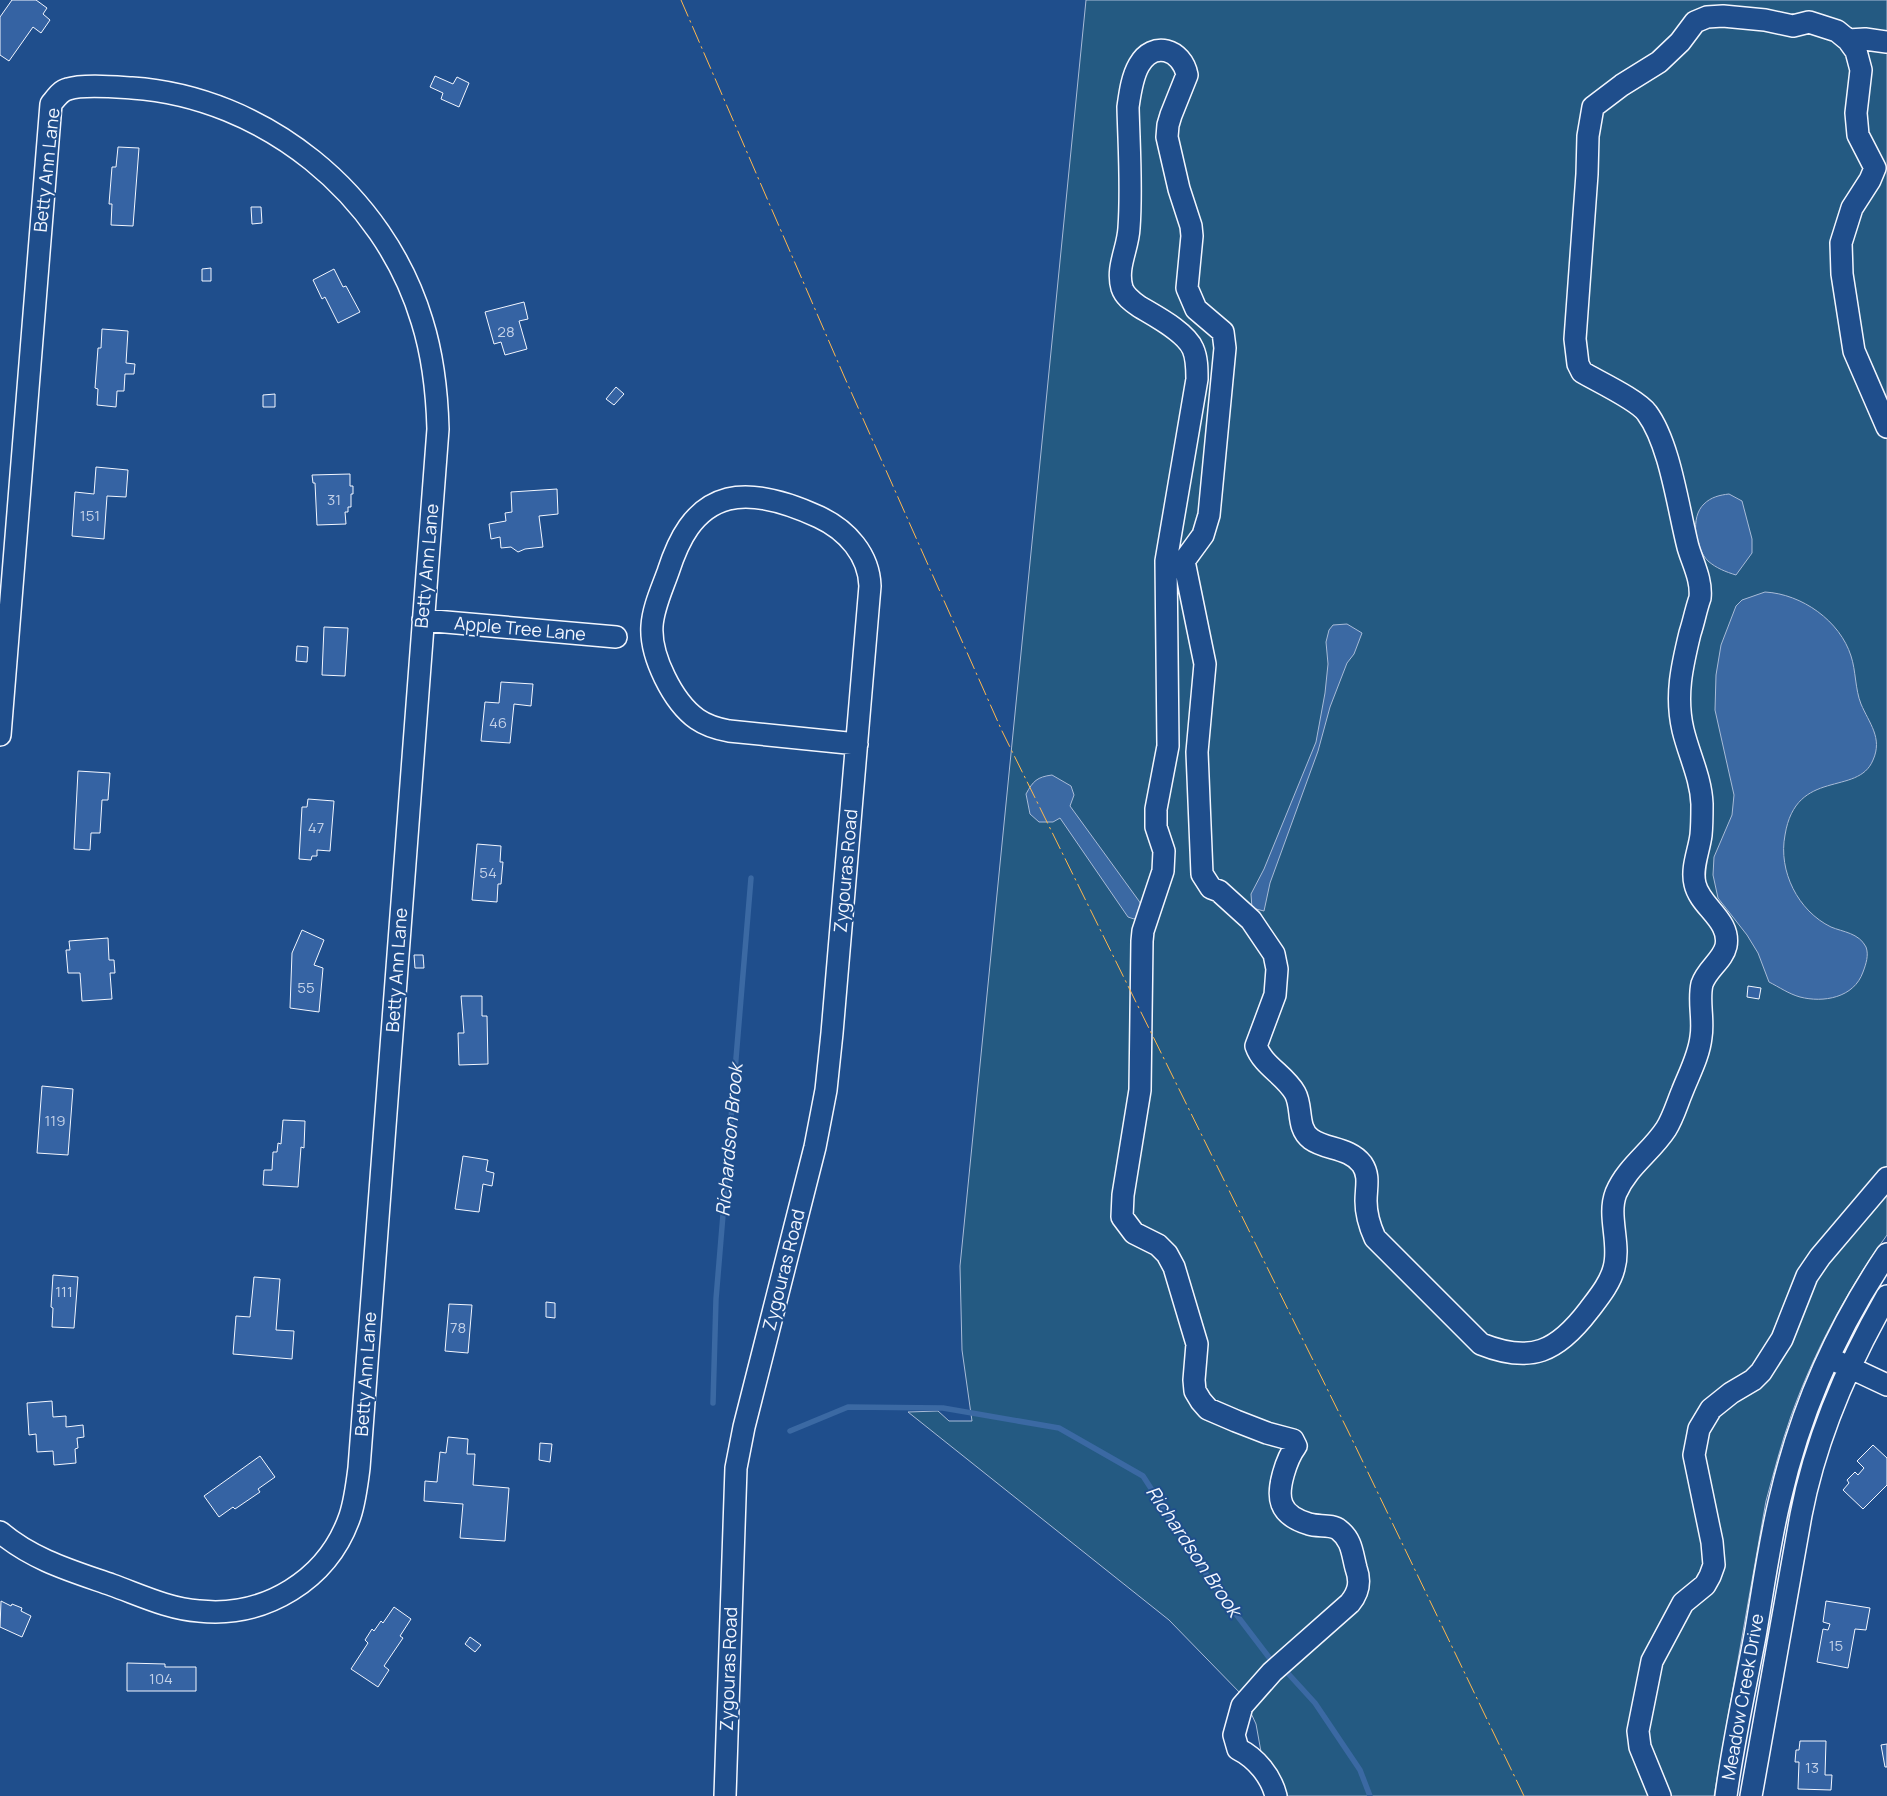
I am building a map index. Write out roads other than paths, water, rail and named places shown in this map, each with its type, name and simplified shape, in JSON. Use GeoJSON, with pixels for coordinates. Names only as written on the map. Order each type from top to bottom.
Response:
{"type":"FeatureCollection","features":[{"type":"Feature","properties":{"kind":"street"},"geometry":{"type":"LineString","coordinates":[[1276,1796],[1272,1782],[1250,1755],[1238,1749],[1234,1735],[1242,1706],[1272,1672],[1357,1595],[1359,1575],[1353,1549],[1347,1537],[1337,1528],[1311,1525],[1289,1514],[1282,1503],[1282,1479],[1286,1463],[1296,1446],[1292,1440],[1236,1421],[1208,1409],[1200,1401],[1195,1391],[1194,1380],[1197,1344],[1174,1267],[1167,1254],[1158,1245],[1134,1233],[1122,1217],[1140,1090],[1143,931],[1163,871],[1164,862],[1164,851],[1156,827],[1156,810],[1168,746],[1166,561],[1197,379],[1197,365],[1193,348],[1173,328],[1130,300],[1123,290],[1120,278],[1130,229],[1128,107],[1131,88],[1138,66],[1144,57],[1160,50],[1170,52],[1181,58],[1186,69],[1187,75],[1168,125],[1167,137],[1178,189],[1191,226],[1188,288],[1196,309],[1223,332],[1225,348],[1209,515],[1203,535],[1184,561],[1205,664],[1197,752],[1202,874],[1211,888],[1219,891],[1251,920],[1274,954],[1277,969],[1275,996],[1256,1046],[1259,1055],[1291,1086],[1296,1094],[1304,1133],[1319,1144],[1334,1147],[1356,1157],[1362,1164],[1368,1182],[1366,1200],[1370,1227],[1375,1238],[1481,1344],[1500,1352],[1520,1354],[1539,1352],[1550,1348],[1581,1320],[1602,1293],[1614,1269],[1616,1253],[1613,1205],[1616,1194],[1625,1177],[1666,1128],[1672,1116],[1699,1051],[1702,1035],[1700,993],[1703,982],[1706,974],[1726,946],[1724,926],[1700,898],[1693,876],[1700,836],[1702,800],[1699,782],[1683,730],[1678,696],[1682,665],[1700,598],[1701,587],[1658,430],[1646,411],[1638,404],[1582,372],[1578,364],[1575,339],[1588,136],[1593,107],[1622,85],[1659,62],[1680,42],[1694,22],[1706,17],[1723,16],[1765,20],[1793,26],[1809,22],[1836,31],[1848,40],[1856,50],[1861,70],[1856,113],[1858,135],[1875,168],[1870,180],[1852,208],[1841,243],[1842,274],[1854,351],[1887,427]]}},
{"type":"Feature","properties":{"kind":"street"},"geometry":{"type":"LineString","coordinates":[[1848,40],[1865,39],[1887,42]]}},
{"type":"Feature","properties":{"kind":"street","name":"Betty Ann Lane"},"geometry":{"type":"LineString","coordinates":[[0,735],[51,104],[58,94],[68,88],[112,86],[167,93],[220,107],[270,131],[315,162],[355,201],[388,245],[401,269],[422,320],[433,365],[437,401],[438,429],[359,1468],[350,1515],[341,1538],[328,1558],[292,1591],[270,1602],[246,1609],[222,1613],[197,1611],[173,1606],[57,1566],[25,1551],[0,1532]]}},
{"type":"Feature","properties":{"kind":"street","name":"Zygouras Road"},"geometry":{"type":"LineString","coordinates":[[725,1796],[736,1468],[744,1427],[821,1118],[832,1033],[870,577],[864,558],[852,540],[834,526],[816,516],[790,506],[746,498],[728,499],[711,506],[693,521],[682,536],[674,552],[655,608],[652,623],[653,640],[660,666],[679,701],[697,719],[729,732],[856,744]]}},
{"type":"Feature","properties":{"kind":"street","name":"Apple Tree Lane"},"geometry":{"type":"LineString","coordinates":[[423,620],[616,637]]}},
{"type":"Feature","properties":{"kind":"street"},"geometry":{"type":"LineString","coordinates":[[1660,1796],[1640,1747],[1638,1731],[1652,1661],[1682,1603],[1705,1584],[1714,1565],[1712,1542],[1694,1455],[1699,1429],[1712,1409],[1731,1393],[1753,1380],[1761,1372],[1782,1339],[1807,1276],[1820,1256],[1887,1178]]}},
{"type":"Feature","properties":{"kind":"street","name":"Meadow Creek Drive"},"geometry":{"type":"LineString","coordinates":[[1726,1796],[1778,1505],[1788,1468],[1812,1398],[1829,1357],[1852,1312],[1887,1254]]}},
{"type":"Feature","properties":{"kind":"street","name":"Meadow Creek Drive"},"geometry":{"type":"LineString","coordinates":[[1751,1796],[1810,1476],[1823,1434],[1849,1367],[1887,1296]]}},
{"type":"Feature","properties":{"kind":"street"},"geometry":{"type":"LineString","coordinates":[[1829,1357],[1887,1385]]}},
{"type":"Feature","properties":{"kind":"street","name":"Meadow Creek Drive"},"geometry":{"type":"LineString","coordinates":[[1762,1598],[1786,1602]]}},
{"type":"Feature","properties":{"kind":"waterway","name":"Richardson Brook"},"geometry":{"type":"LineString","coordinates":[[713,1403],[716,1299],[751,878]]}},
{"type":"Feature","properties":{"kind":"waterway","name":"Richardson Brook"},"geometry":{"type":"LineString","coordinates":[[790,1431],[848,1407],[943,1408],[1059,1428],[1143,1476],[1210,1580],[1271,1660]]}},
{"type":"Feature","properties":{"kind":"waterway","name":"Richardson Brook"},"geometry":{"type":"LineString","coordinates":[[1284,1669],[1315,1703],[1360,1770],[1370,1796]]}}]}
